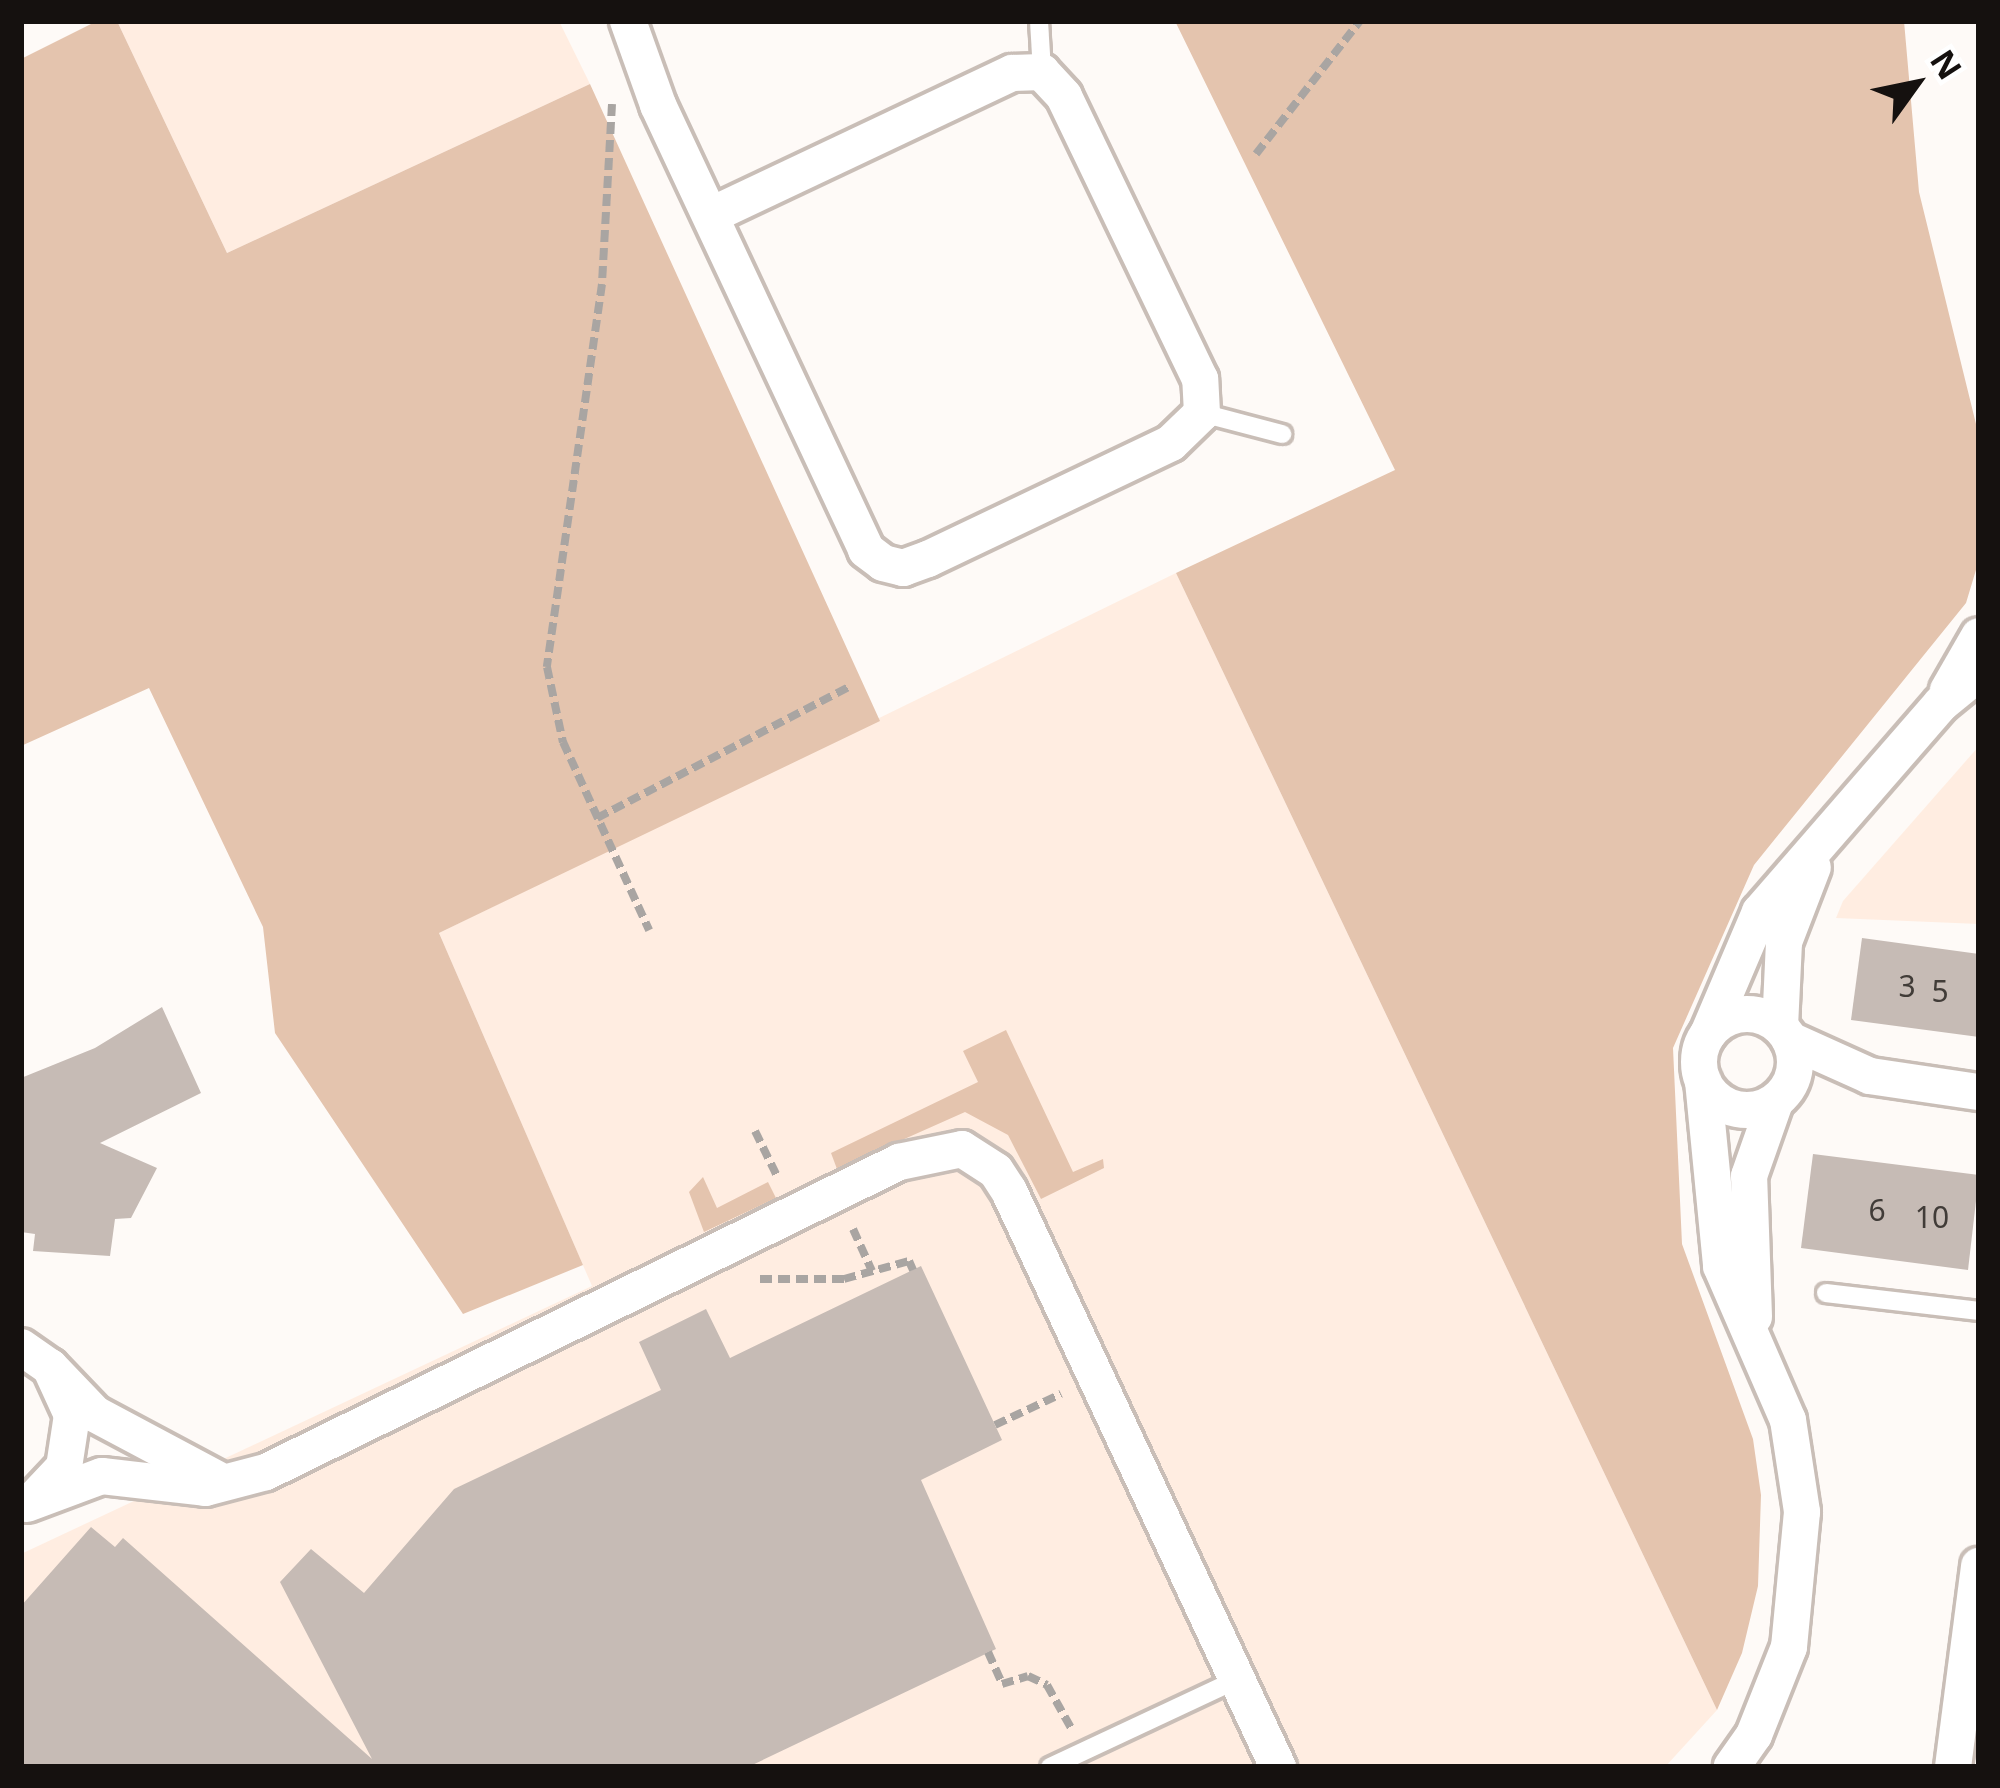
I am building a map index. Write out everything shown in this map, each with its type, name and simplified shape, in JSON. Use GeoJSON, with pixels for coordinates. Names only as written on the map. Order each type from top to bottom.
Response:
{"type":"FeatureCollection","features":[{"type":"Feature","properties":{"kind":"street"},"geometry":{"type":"LineString","coordinates":[[628,21],[711,215],[866,550],[883,562],[903,568],[928,560],[1171,443],[1202,413],[1200,380],[1064,96],[1042,72],[1012,73],[711,215]]}},
{"type":"Feature","properties":{"kind":"street"},"geometry":{"type":"LineString","coordinates":[[1941,704],[1979,636]]}},
{"type":"Feature","properties":{"kind":"street"},"geometry":{"type":"LineString","coordinates":[[1732,1767],[1774,1692],[1801,1562],[1802,1512],[1788,1420],[1718,1250],[1699,1065],[1748,930],[1941,704],[1979,673]]}},
{"type":"Feature","properties":{"kind":"street"},"geometry":{"type":"LineString","coordinates":[[1756,1338],[1749,1176],[1778,1099],[1794,1076],[1785,1034],[1784,942],[1828,837]]}},
{"type":"Feature","properties":{"kind":"street"},"geometry":{"type":"LineString","coordinates":[[1708,1034],[1734,1016],[1785,1034],[1870,1076],[1979,1092]]}},
{"type":"Feature","properties":{"kind":"street"},"geometry":{"type":"LineString","coordinates":[[1703,1081],[1734,1108],[1870,1076]]}},
{"type":"Feature","properties":{"kind":"street"},"geometry":{"type":"LineString","coordinates":[[24,1506],[102,1476],[187,1488],[266,1472],[899,1162],[962,1149],[996,1171],[1009,1191],[1278,1767]]}},
{"type":"Feature","properties":{"kind":"street"},"geometry":{"type":"LineString","coordinates":[[31,1352],[95,1414],[220,1480]]}},
{"type":"Feature","properties":{"kind":"street"},"geometry":{"type":"LineString","coordinates":[[24,1506],[64,1467],[72,1442],[65,1389],[31,1352]]}},
{"type":"Feature","properties":{"kind":"street"},"geometry":{"type":"LineString","coordinates":[[1953,1767],[1973,1667],[1979,1566]]}},
{"type":"Feature","properties":{"kind":"lane"},"geometry":{"type":"LineString","coordinates":[[1039,21],[1042,72]]}},
{"type":"Feature","properties":{"kind":"lane"},"geometry":{"type":"LineString","coordinates":[[1202,413],[1282,434]]}},
{"type":"Feature","properties":{"kind":"lane"},"geometry":{"type":"LineString","coordinates":[[1826,1293],[1979,1311]]}},
{"type":"Feature","properties":{"kind":"lane"},"geometry":{"type":"LineString","coordinates":[[1050,1767],[1240,1678]]}},
{"type":"Feature","properties":{"kind":"path"},"geometry":{"type":"LineString","coordinates":[[1256,154],[1360,21]]}},
{"type":"Feature","properties":{"kind":"path"},"geometry":{"type":"LineString","coordinates":[[611,89],[602,284],[547,668],[563,742],[649,930]]}},
{"type":"Feature","properties":{"kind":"path"},"geometry":{"type":"LineString","coordinates":[[597,818],[851,686]]}},
{"type":"Feature","properties":{"kind":"path"},"geometry":{"type":"LineString","coordinates":[[811,1277],[844,1279],[909,1261],[913,1270]]}},
{"type":"Feature","properties":{"kind":"path"},"geometry":{"type":"LineString","coordinates":[[988,1652],[1002,1684],[1028,1676],[1047,1685],[1083,1751]]}},
{"type":"Feature","properties":{"kind":"shaded area"},"geometry":{"type":"Polygon","coordinates":[[[97,21],[117,21],[227,253],[590,84],[880,721],[439,933],[583,1265],[463,1314],[275,1033],[263,927],[149,688],[21,746],[21,59],[97,21]]]}},
{"type":"Feature","properties":{"kind":"shaded area"},"geometry":{"type":"Polygon","coordinates":[[[117,21],[559,21],[590,84],[227,253],[117,21]]]}},
{"type":"Feature","properties":{"kind":"shaded area"},"geometry":{"type":"Polygon","coordinates":[[[1175,21],[1904,21],[1919,192],[1976,424],[1979,560],[1966,603],[1754,865],[1673,1048],[1682,1244],[1753,1439],[1761,1495],[1758,1586],[1742,1653],[1717,1710],[1176,573],[1395,470],[1175,21]]]}},
{"type":"Feature","properties":{"kind":"shaded area"},"geometry":{"type":"Polygon","coordinates":[[[1176,573],[1717,1710],[1665,1767],[21,1767],[21,1554],[592,1286],[439,933],[1176,573]]]}},
{"type":"Feature","properties":{"kind":"shaded area"},"geometry":{"type":"Polygon","coordinates":[[[1979,746],[1979,924],[1836,918],[1843,901],[1979,746]]]}},
{"type":"Feature","properties":{"kind":"shaded area"},"geometry":{"type":"Polygon","coordinates":[[[1006,1030],[1073,1172],[1103,1159],[1104,1168],[1041,1199],[1008,1135],[965,1112],[837,1169],[831,1153],[978,1082],[963,1051],[1006,1030]]]}},
{"type":"Feature","properties":{"kind":"shaded area"},"geometry":{"type":"Polygon","coordinates":[[[703,1177],[717,1208],[768,1182],[776,1198],[704,1232],[689,1192],[703,1177]]]}},
{"type":"Feature","properties":{"kind":"building"},"geometry":{"type":"Polygon","coordinates":[[[1862,938],[1979,954],[1979,1037],[1851,1020],[1862,938]]]}},
{"type":"Feature","properties":{"kind":"building"},"geometry":{"type":"Polygon","coordinates":[[[162,1007],[201,1093],[100,1143],[157,1168],[131,1218],[115,1219],[110,1256],[33,1251],[35,1234],[21,1232],[21,1078],[95,1048],[162,1007]]]}},
{"type":"Feature","properties":{"kind":"building"},"geometry":{"type":"Polygon","coordinates":[[[1813,1154],[1979,1175],[1968,1270],[1801,1248],[1813,1154]]]}},
{"type":"Feature","properties":{"kind":"building"},"geometry":{"type":"Polygon","coordinates":[[[921,1266],[1002,1440],[921,1480],[996,1649],[748,1767],[21,1767],[21,1606],[91,1527],[115,1547],[123,1538],[372,1759],[280,1582],[311,1549],[364,1593],[454,1489],[661,1390],[639,1342],[706,1309],[730,1358],[921,1266]]]}}]}
